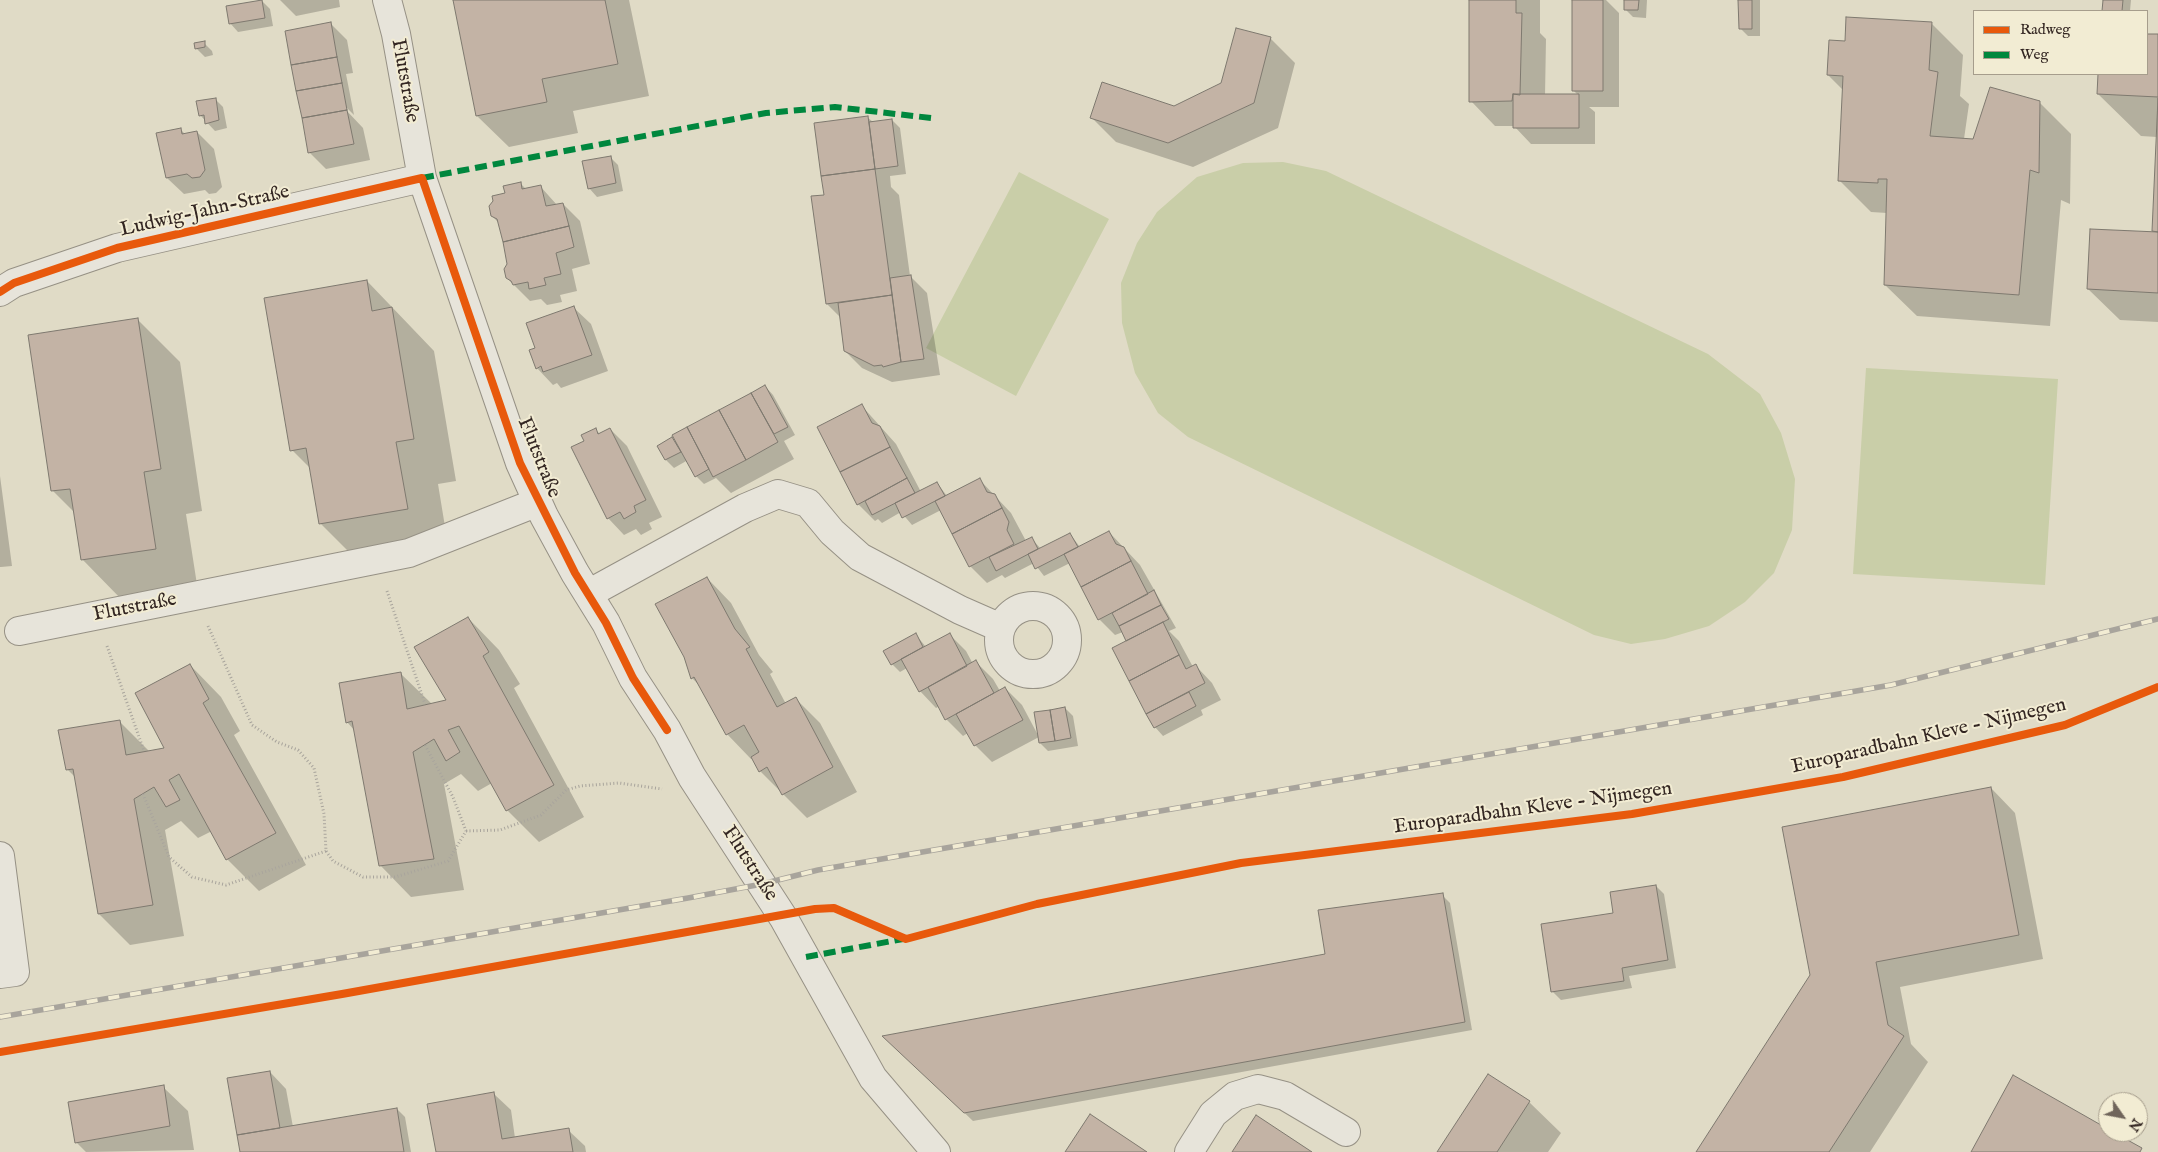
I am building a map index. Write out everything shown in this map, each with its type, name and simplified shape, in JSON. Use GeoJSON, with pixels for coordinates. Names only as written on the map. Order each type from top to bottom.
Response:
{"type":"FeatureCollection","features":[{"type":"Feature","properties":{"kind":"street","name":"Flutstraße"},"geometry":{"type":"LineString","coordinates":[[387,0],[396,34],[422,178],[520,463],[538,502],[606,623],[633,678],[667,730],[692,777],[783,917],[873,1078],[936,1152]]}},
{"type":"Feature","properties":{"kind":"street","name":"Ludwig-Jahn-Straße"},"geometry":{"type":"LineString","coordinates":[[0,292],[14,284],[117,248],[422,178]]}},
{"type":"Feature","properties":{"kind":"street"},"geometry":{"type":"LineString","coordinates":[[588,594],[745,508],[778,494],[808,503],[832,532],[860,557],[960,610],[1001,628]]}},
{"type":"Feature","properties":{"kind":"street","name":"Flutstraße"},"geometry":{"type":"LineString","coordinates":[[19,630],[409,553],[538,502]]}},
{"type":"Feature","properties":{"kind":"street"},"geometry":{"type":"LineString","coordinates":[[0,856],[15,972],[0,974]]}},
{"type":"Feature","properties":{"kind":"street"},"geometry":{"type":"LineString","coordinates":[[1189,1152],[1213,1114],[1235,1096],[1258,1089],[1286,1096],[1346,1132]]}},
{"type":"Feature","properties":{"kind":"path"},"geometry":{"type":"LineString","coordinates":[[377,559],[425,704]]}},
{"type":"Feature","properties":{"kind":"path"},"geometry":{"type":"LineString","coordinates":[[194,596],[252,725],[277,742],[298,750],[314,768],[324,814],[326,851],[334,861],[363,877],[395,877],[448,861],[466,831]]}},
{"type":"Feature","properties":{"kind":"path"},"geometry":{"type":"LineString","coordinates":[[96,616],[144,751]]}},
{"type":"Feature","properties":{"kind":"path"},"geometry":{"type":"LineString","coordinates":[[425,745],[453,797],[466,831]]}},
{"type":"Feature","properties":{"kind":"path"},"geometry":{"type":"LineString","coordinates":[[466,831],[500,830],[541,815],[566,790],[580,786],[619,783],[664,789],[692,777]]}},
{"type":"Feature","properties":{"kind":"path"},"geometry":{"type":"LineString","coordinates":[[143,794],[169,857],[192,877],[226,885],[326,851]]}},
{"type":"Feature","properties":{"kind":"green space"},"geometry":{"type":"Polygon","coordinates":[[[1283,162],[1326,171],[1708,354],[1760,394],[1781,433],[1795,479],[1792,530],[1774,573],[1745,602],[1709,626],[1665,639],[1631,644],[1594,635],[1188,437],[1158,413],[1135,373],[1122,323],[1121,283],[1137,243],[1157,212],[1197,177],[1243,163],[1283,162]]]}},
{"type":"Feature","properties":{"kind":"green space"},"geometry":{"type":"Polygon","coordinates":[[[1019,172],[1109,219],[1016,396],[926,348],[1019,172]]]}},
{"type":"Feature","properties":{"kind":"green space"},"geometry":{"type":"Polygon","coordinates":[[[1866,368],[2058,379],[2045,585],[1853,574],[1866,368]]]}},
{"type":"Feature","properties":{"kind":"building"},"geometry":{"type":"Polygon","coordinates":[[[262,0],[265,18],[229,24],[226,6],[262,0]]]}},
{"type":"Feature","properties":{"kind":"building"},"geometry":{"type":"Polygon","coordinates":[[[453,0],[605,0],[618,64],[542,79],[547,102],[476,116],[453,0]]]}},
{"type":"Feature","properties":{"kind":"building"},"geometry":{"type":"Polygon","coordinates":[[[1469,0],[1516,0],[1516,13],[1522,13],[1520,95],[1513,94],[1512,101],[1469,102],[1469,0]]]}},
{"type":"Feature","properties":{"kind":"building"},"geometry":{"type":"Polygon","coordinates":[[[1572,0],[1603,0],[1603,91],[1572,91],[1572,0]]]}},
{"type":"Feature","properties":{"kind":"building"},"geometry":{"type":"Polygon","coordinates":[[[1624,0],[1639,0],[1638,10],[1624,10],[1624,0]]]}},
{"type":"Feature","properties":{"kind":"building"},"geometry":{"type":"Polygon","coordinates":[[[1738,0],[1752,0],[1752,29],[1739,29],[1738,0]]]}},
{"type":"Feature","properties":{"kind":"building"},"geometry":{"type":"Polygon","coordinates":[[[2103,0],[2123,0],[2122,10],[2102,10],[2103,0]]]}},
{"type":"Feature","properties":{"kind":"building"},"geometry":{"type":"Polygon","coordinates":[[[1846,17],[1932,22],[1929,70],[1938,72],[1930,136],[1973,139],[1990,87],[2040,101],[2039,173],[2030,170],[2019,295],[1884,285],[1887,179],[1878,179],[1878,183],[1838,181],[1843,76],[1827,75],[1829,40],[1845,41],[1846,17]]]}},
{"type":"Feature","properties":{"kind":"building"},"geometry":{"type":"Polygon","coordinates":[[[331,22],[337,57],[291,65],[285,31],[331,22]]]}},
{"type":"Feature","properties":{"kind":"building"},"geometry":{"type":"Polygon","coordinates":[[[1236,28],[1271,37],[1254,103],[1168,143],[1090,118],[1102,82],[1174,106],[1221,83],[1236,28]]]}},
{"type":"Feature","properties":{"kind":"building"},"geometry":{"type":"Polygon","coordinates":[[[2148,34],[2158,34],[2158,97],[2097,94],[2098,75],[2148,75],[2148,34]]]}},
{"type":"Feature","properties":{"kind":"building"},"geometry":{"type":"Polygon","coordinates":[[[205,41],[205,47],[195,49],[194,43],[205,41]]]}},
{"type":"Feature","properties":{"kind":"building"},"geometry":{"type":"Polygon","coordinates":[[[337,57],[342,83],[296,91],[291,65],[337,57]]]}},
{"type":"Feature","properties":{"kind":"building"},"geometry":{"type":"Polygon","coordinates":[[[342,83],[347,110],[302,118],[296,91],[342,83]]]}},
{"type":"Feature","properties":{"kind":"building"},"geometry":{"type":"Polygon","coordinates":[[[1513,94],[1579,94],[1579,128],[1513,128],[1513,94]]]}},
{"type":"Feature","properties":{"kind":"building"},"geometry":{"type":"Polygon","coordinates":[[[216,98],[219,120],[205,124],[204,115],[199,116],[196,101],[216,98]]]}},
{"type":"Feature","properties":{"kind":"building"},"geometry":{"type":"Polygon","coordinates":[[[2158,98],[2158,232],[2152,231],[2158,98]]]}},
{"type":"Feature","properties":{"kind":"building"},"geometry":{"type":"Polygon","coordinates":[[[347,110],[354,144],[308,153],[302,118],[347,110]]]}},
{"type":"Feature","properties":{"kind":"building"},"geometry":{"type":"Polygon","coordinates":[[[868,116],[875,169],[821,176],[814,123],[868,116]]]}},
{"type":"Feature","properties":{"kind":"building"},"geometry":{"type":"Polygon","coordinates":[[[892,119],[898,166],[875,169],[869,122],[892,119]]]}},
{"type":"Feature","properties":{"kind":"building"},"geometry":{"type":"Polygon","coordinates":[[[181,128],[182,134],[197,131],[205,170],[200,177],[192,178],[187,174],[166,178],[156,133],[181,128]]]}},
{"type":"Feature","properties":{"kind":"building"},"geometry":{"type":"Polygon","coordinates":[[[611,156],[616,183],[588,189],[582,161],[611,156]]]}},
{"type":"Feature","properties":{"kind":"building"},"geometry":{"type":"Polygon","coordinates":[[[875,169],[892,295],[826,304],[811,196],[824,195],[821,176],[875,169]]]}},
{"type":"Feature","properties":{"kind":"building"},"geometry":{"type":"Polygon","coordinates":[[[521,182],[522,189],[541,185],[546,206],[563,203],[569,226],[503,242],[497,219],[491,216],[489,206],[493,201],[492,196],[505,193],[503,186],[521,182]]]}},
{"type":"Feature","properties":{"kind":"building"},"geometry":{"type":"Polygon","coordinates":[[[569,226],[574,247],[556,253],[561,274],[544,278],[546,285],[529,289],[528,282],[513,285],[506,278],[504,269],[507,264],[503,242],[569,226]]]}},
{"type":"Feature","properties":{"kind":"building"},"geometry":{"type":"Polygon","coordinates":[[[2090,229],[2158,232],[2158,293],[2087,289],[2090,229]]]}},
{"type":"Feature","properties":{"kind":"building"},"geometry":{"type":"Polygon","coordinates":[[[911,275],[924,359],[901,362],[890,278],[911,275]]]}},
{"type":"Feature","properties":{"kind":"building"},"geometry":{"type":"Polygon","coordinates":[[[367,280],[372,311],[392,307],[414,439],[396,442],[408,509],[319,524],[306,448],[290,451],[264,298],[367,280]]]}},
{"type":"Feature","properties":{"kind":"building"},"geometry":{"type":"Polygon","coordinates":[[[892,295],[901,362],[883,367],[882,365],[874,366],[844,351],[838,303],[892,295]]]}},
{"type":"Feature","properties":{"kind":"building"},"geometry":{"type":"Polygon","coordinates":[[[574,306],[592,355],[543,372],[541,366],[536,369],[529,350],[535,348],[526,323],[574,306]]]}},
{"type":"Feature","properties":{"kind":"building"},"geometry":{"type":"Polygon","coordinates":[[[138,318],[161,469],[144,472],[156,549],[81,560],[70,489],[51,491],[28,335],[138,318]]]}},
{"type":"Feature","properties":{"kind":"building"},"geometry":{"type":"Polygon","coordinates":[[[765,385],[788,427],[774,434],[751,393],[765,385]]]}},
{"type":"Feature","properties":{"kind":"building"},"geometry":{"type":"Polygon","coordinates":[[[751,393],[778,442],[746,460],[719,410],[751,393]]]}},
{"type":"Feature","properties":{"kind":"building"},"geometry":{"type":"Polygon","coordinates":[[[862,404],[872,423],[880,426],[890,447],[840,472],[817,427],[862,404]]]}},
{"type":"Feature","properties":{"kind":"building"},"geometry":{"type":"Polygon","coordinates":[[[719,410],[746,460],[713,477],[687,427],[719,410]]]}},
{"type":"Feature","properties":{"kind":"building"},"geometry":{"type":"Polygon","coordinates":[[[687,427],[709,469],[695,477],[672,435],[687,427]]]}},
{"type":"Feature","properties":{"kind":"building"},"geometry":{"type":"Polygon","coordinates":[[[596,428],[598,434],[610,428],[646,500],[634,506],[636,512],[624,519],[620,512],[607,519],[571,447],[584,441],[581,435],[596,428]]]}},
{"type":"Feature","properties":{"kind":"building"},"geometry":{"type":"Polygon","coordinates":[[[672,437],[681,452],[665,460],[657,446],[672,437]]]}},
{"type":"Feature","properties":{"kind":"building"},"geometry":{"type":"Polygon","coordinates":[[[890,447],[907,478],[857,505],[840,472],[890,447]]]}},
{"type":"Feature","properties":{"kind":"building"},"geometry":{"type":"Polygon","coordinates":[[[907,478],[915,493],[872,515],[865,501],[907,478]]]}},
{"type":"Feature","properties":{"kind":"building"},"geometry":{"type":"Polygon","coordinates":[[[980,478],[987,492],[995,494],[1002,508],[952,534],[935,501],[980,478]]]}},
{"type":"Feature","properties":{"kind":"building"},"geometry":{"type":"Polygon","coordinates":[[[937,482],[945,496],[902,518],[895,503],[937,482]]]}},
{"type":"Feature","properties":{"kind":"building"},"geometry":{"type":"Polygon","coordinates":[[[1002,508],[1009,522],[1007,530],[1014,544],[969,567],[952,534],[1002,508]]]}},
{"type":"Feature","properties":{"kind":"building"},"geometry":{"type":"Polygon","coordinates":[[[1109,531],[1116,544],[1124,547],[1131,561],[1081,587],[1064,554],[1109,531]]]}},
{"type":"Feature","properties":{"kind":"building"},"geometry":{"type":"Polygon","coordinates":[[[1070,533],[1078,547],[1035,569],[1028,554],[1070,533]]]}},
{"type":"Feature","properties":{"kind":"building"},"geometry":{"type":"Polygon","coordinates":[[[1032,537],[1038,549],[996,571],[989,557],[1032,537]]]}},
{"type":"Feature","properties":{"kind":"building"},"geometry":{"type":"Polygon","coordinates":[[[1131,561],[1148,594],[1098,620],[1081,587],[1131,561]]]}},
{"type":"Feature","properties":{"kind":"building"},"geometry":{"type":"Polygon","coordinates":[[[707,577],[735,629],[750,647],[746,649],[777,707],[796,697],[833,767],[782,795],[767,767],[759,772],[751,757],[759,752],[744,725],[726,735],[694,677],[691,679],[684,657],[655,604],[707,577]]]}},
{"type":"Feature","properties":{"kind":"building"},"geometry":{"type":"Polygon","coordinates":[[[1154,590],[1161,605],[1119,626],[1112,613],[1154,590]]]}},
{"type":"Feature","properties":{"kind":"building"},"geometry":{"type":"Polygon","coordinates":[[[1161,605],[1169,619],[1126,641],[1119,626],[1161,605]]]}},
{"type":"Feature","properties":{"kind":"building"},"geometry":{"type":"Polygon","coordinates":[[[468,617],[489,652],[483,656],[554,785],[506,811],[459,726],[448,730],[460,752],[446,761],[434,739],[413,752],[434,859],[379,866],[352,721],[346,723],[339,683],[401,672],[407,709],[446,700],[414,647],[468,617]]]}},
{"type":"Feature","properties":{"kind":"building"},"geometry":{"type":"Polygon","coordinates":[[[1163,622],[1179,655],[1129,681],[1112,648],[1163,622]]]}},
{"type":"Feature","properties":{"kind":"building"},"geometry":{"type":"Polygon","coordinates":[[[916,633],[923,647],[891,665],[883,651],[916,633]]]}},
{"type":"Feature","properties":{"kind":"building"},"geometry":{"type":"Polygon","coordinates":[[[950,633],[967,666],[919,692],[901,659],[950,633]]]}},
{"type":"Feature","properties":{"kind":"building"},"geometry":{"type":"Polygon","coordinates":[[[1179,655],[1186,669],[1196,664],[1205,683],[1146,714],[1129,681],[1179,655]]]}},
{"type":"Feature","properties":{"kind":"building"},"geometry":{"type":"Polygon","coordinates":[[[976,660],[994,693],[945,720],[928,687],[976,660]]]}},
{"type":"Feature","properties":{"kind":"building"},"geometry":{"type":"Polygon","coordinates":[[[190,664],[209,699],[203,703],[276,833],[226,860],[179,774],[169,780],[180,800],[166,807],[154,787],[134,799],[153,905],[98,914],[73,769],[66,770],[58,730],[120,720],[126,755],[164,748],[135,693],[190,664]]]}},
{"type":"Feature","properties":{"kind":"building"},"geometry":{"type":"Polygon","coordinates":[[[1005,687],[1023,720],[974,746],[956,714],[1005,687]]]}},
{"type":"Feature","properties":{"kind":"building"},"geometry":{"type":"Polygon","coordinates":[[[1189,692],[1196,706],[1154,728],[1146,714],[1189,692]]]}},
{"type":"Feature","properties":{"kind":"building"},"geometry":{"type":"Polygon","coordinates":[[[1065,707],[1071,738],[1055,741],[1050,710],[1065,707]]]}},
{"type":"Feature","properties":{"kind":"building"},"geometry":{"type":"Polygon","coordinates":[[[1050,710],[1055,741],[1039,743],[1034,712],[1050,710]]]}},
{"type":"Feature","properties":{"kind":"building"},"geometry":{"type":"Polygon","coordinates":[[[1991,787],[2019,935],[1876,962],[1888,1025],[1904,1036],[1829,1152],[1696,1152],[1810,975],[1782,827],[1991,787]]]}},
{"type":"Feature","properties":{"kind":"building"},"geometry":{"type":"Polygon","coordinates":[[[1656,885],[1668,960],[1622,968],[1624,981],[1551,992],[1541,924],[1613,913],[1610,892],[1656,885]]]}},
{"type":"Feature","properties":{"kind":"building"},"geometry":{"type":"Polygon","coordinates":[[[1443,893],[1465,1022],[964,1113],[882,1036],[1325,954],[1318,910],[1443,893]]]}},
{"type":"Feature","properties":{"kind":"building"},"geometry":{"type":"Polygon","coordinates":[[[270,1071],[280,1128],[237,1135],[227,1078],[270,1071]]]}},
{"type":"Feature","properties":{"kind":"building"},"geometry":{"type":"Polygon","coordinates":[[[1488,1074],[1530,1101],[1497,1152],[1437,1152],[1488,1074]]]}},
{"type":"Feature","properties":{"kind":"building"},"geometry":{"type":"Polygon","coordinates":[[[2013,1075],[2098,1123],[2098,1142],[2131,1142],[2142,1148],[2140,1152],[1971,1152],[2013,1075]]]}},
{"type":"Feature","properties":{"kind":"building"},"geometry":{"type":"Polygon","coordinates":[[[164,1085],[170,1126],[75,1143],[68,1102],[164,1085]]]}},
{"type":"Feature","properties":{"kind":"building"},"geometry":{"type":"Polygon","coordinates":[[[494,1092],[502,1139],[569,1128],[573,1152],[436,1152],[427,1104],[494,1092]]]}},
{"type":"Feature","properties":{"kind":"building"},"geometry":{"type":"Polygon","coordinates":[[[397,1108],[404,1152],[240,1152],[237,1135],[397,1108]]]}},
{"type":"Feature","properties":{"kind":"building"},"geometry":{"type":"Polygon","coordinates":[[[1090,1114],[1147,1152],[1065,1152],[1090,1114]]]}},
{"type":"Feature","properties":{"kind":"building"},"geometry":{"type":"Polygon","coordinates":[[[1256,1115],[1312,1152],[1232,1152],[1256,1115]]]}},
{"type":"Feature","properties":{"kind":"railway"},"geometry":{"type":"LineString","coordinates":[[0,1017],[688,898],[762,884],[818,870],[1891,685],[2158,619]]}},
{"type":"Feature","properties":{"kind":"marked path"},"geometry":{"type":"LineString","coordinates":[[422,178],[766,113],[835,107],[931,118]]}},
{"type":"Feature","properties":{"kind":"marked path"},"geometry":{"type":"LineString","coordinates":[[806,957],[903,939]]}},
{"type":"Feature","properties":{"kind":"cycle path"},"geometry":{"type":"LineString","coordinates":[[0,292],[14,283],[117,248],[422,178],[520,463],[575,573],[606,623],[633,678],[667,730]]}},
{"type":"Feature","properties":{"kind":"cycle path","name":"Europaradbahn Kleve - Nijmegen"},"geometry":{"type":"LineString","coordinates":[[0,1052],[342,994],[815,909],[834,908],[906,939],[1037,904],[1241,863],[1632,814],[1843,777],[2065,725],[2158,687]]}}]}
